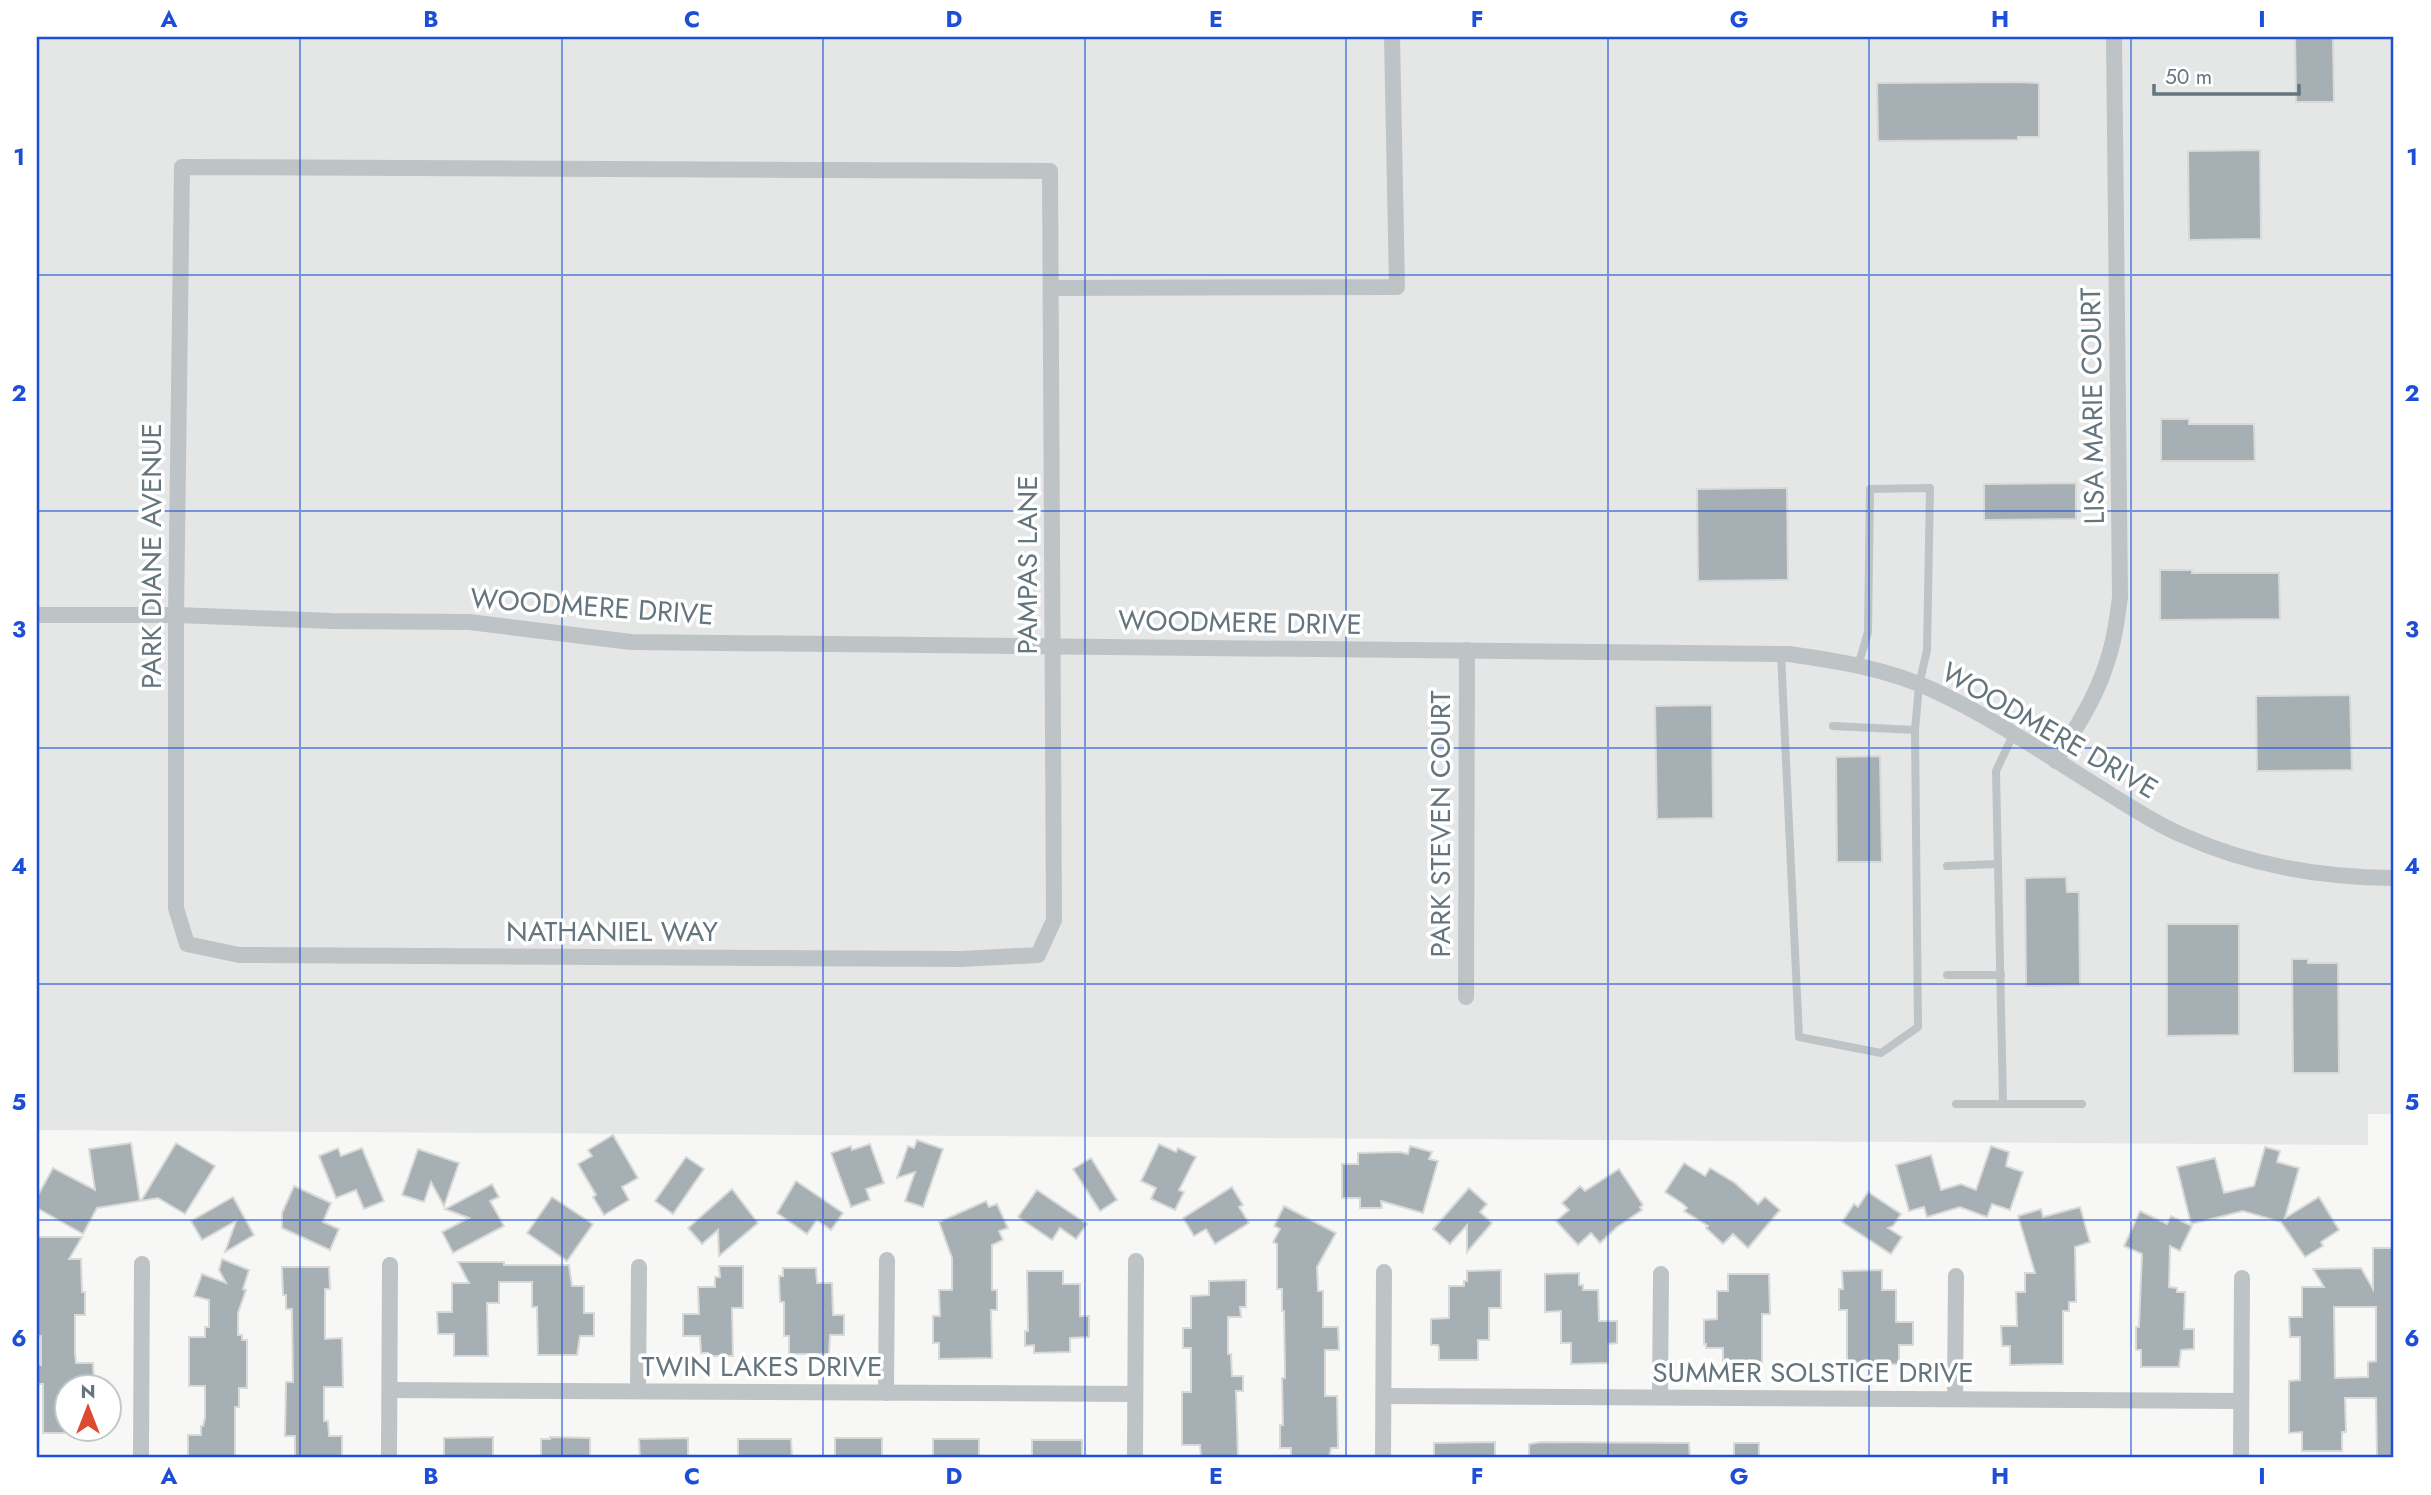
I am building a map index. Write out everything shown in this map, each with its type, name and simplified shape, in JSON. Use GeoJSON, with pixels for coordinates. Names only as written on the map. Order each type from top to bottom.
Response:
{"type":"FeatureCollection","features":[{"type":"Feature","properties":{"kind":"street"},"geometry":{"type":"LineString","coordinates":[[1051,288],[1397,287],[1392,37]]}},
{"type":"Feature","properties":{"kind":"street","name":"LISA MARIE COURT"},"geometry":{"type":"LineString","coordinates":[[2056,761],[2092,700],[2106,665],[2115,634],[2120,597],[2114,37]]}},
{"type":"Feature","properties":{"kind":"street","name":"PARK DIANE AVENUE"},"geometry":{"type":"LineString","coordinates":[[187,944],[176,908],[176,615],[182,167],[1050,171]]}},
{"type":"Feature","properties":{"kind":"street","name":"PAMPAS LANE"},"geometry":{"type":"LineString","coordinates":[[1038,955],[1054,920],[1050,171]]}},
{"type":"Feature","properties":{"kind":"street","name":"WOODMERE DRIVE"},"geometry":{"type":"LineString","coordinates":[[37,615],[176,615],[332,621],[469,622],[631,642],[1781,654],[1835,660],[1888,673],[1966,706],[2180,834],[2230,855],[2306,873],[2352,878],[2394,878]]}},
{"type":"Feature","properties":{"kind":"street","name":"PARK STEVEN COURT"},"geometry":{"type":"LineString","coordinates":[[1466,998],[1467,650]]}},
{"type":"Feature","properties":{"kind":"street","name":"NATHANIEL WAY"},"geometry":{"type":"LineString","coordinates":[[187,944],[239,955],[961,959],[1038,955]]}},
{"type":"Feature","properties":{"kind":"street"},"geometry":{"type":"LineString","coordinates":[[886,1393],[887,1259]]}},
{"type":"Feature","properties":{"kind":"street"},"geometry":{"type":"LineString","coordinates":[[1135,1458],[1136,1261]]}},
{"type":"Feature","properties":{"kind":"street"},"geometry":{"type":"LineString","coordinates":[[141,1458],[142,1264]]}},
{"type":"Feature","properties":{"kind":"street"},"geometry":{"type":"LineString","coordinates":[[389,1458],[390,1265]]}},
{"type":"Feature","properties":{"kind":"street"},"geometry":{"type":"LineString","coordinates":[[638,1391],[639,1267]]}},
{"type":"Feature","properties":{"kind":"street"},"geometry":{"type":"LineString","coordinates":[[1383,1458],[1384,1272]]}},
{"type":"Feature","properties":{"kind":"street"},"geometry":{"type":"LineString","coordinates":[[1660,1398],[1661,1274]]}},
{"type":"Feature","properties":{"kind":"street"},"geometry":{"type":"LineString","coordinates":[[1955,1399],[1956,1276]]}},
{"type":"Feature","properties":{"kind":"street"},"geometry":{"type":"LineString","coordinates":[[2241,1458],[2242,1278]]}},
{"type":"Feature","properties":{"kind":"street","name":"TWIN LAKES DRIVE"},"geometry":{"type":"LineString","coordinates":[[390,1390],[1135,1394]]}},
{"type":"Feature","properties":{"kind":"street","name":"SUMMER SOLSTICE DRIVE"},"geometry":{"type":"LineString","coordinates":[[1384,1396],[2241,1401]]}},
{"type":"Feature","properties":{"kind":"lane"},"geometry":{"type":"LineString","coordinates":[[1781,654],[1799,1037],[1881,1053],[1917,1027],[1915,730],[1919,685],[1927,650],[1930,488],[1870,489],[1868,632],[1858,666]]}},
{"type":"Feature","properties":{"kind":"lane"},"geometry":{"type":"LineString","coordinates":[[1833,726],[1915,730]]}},
{"type":"Feature","properties":{"kind":"lane"},"geometry":{"type":"LineString","coordinates":[[2003,1103],[1996,771],[2013,735]]}},
{"type":"Feature","properties":{"kind":"lane"},"geometry":{"type":"LineString","coordinates":[[1947,866],[1998,864]]}},
{"type":"Feature","properties":{"kind":"lane"},"geometry":{"type":"LineString","coordinates":[[1947,975],[2001,975]]}},
{"type":"Feature","properties":{"kind":"lane"},"geometry":{"type":"LineString","coordinates":[[1956,1104],[2082,1104]]}},
{"type":"Feature","properties":{"kind":"shaded area"},"geometry":{"type":"Polygon","coordinates":[[[37,37],[2394,37],[2394,1114],[2368,1114],[2368,1145],[37,1130],[37,37]]]}},
{"type":"Feature","properties":{"kind":"building"},"geometry":{"type":"Polygon","coordinates":[[[2295,37],[2333,37],[2334,102],[2296,102],[2295,37]]]}},
{"type":"Feature","properties":{"kind":"building"},"geometry":{"type":"Polygon","coordinates":[[[1877,83],[2039,83],[2039,137],[2018,137],[2018,140],[1878,141],[1877,83]]]}},
{"type":"Feature","properties":{"kind":"building"},"geometry":{"type":"Polygon","coordinates":[[[2260,150],[2261,239],[2189,240],[2188,151],[2260,150]]]}},
{"type":"Feature","properties":{"kind":"building"},"geometry":{"type":"Polygon","coordinates":[[[2161,419],[2189,419],[2189,424],[2254,424],[2255,461],[2161,461],[2161,419]]]}},
{"type":"Feature","properties":{"kind":"building"},"geometry":{"type":"Polygon","coordinates":[[[2076,483],[2076,519],[1984,520],[1984,484],[2076,483]]]}},
{"type":"Feature","properties":{"kind":"building"},"geometry":{"type":"Polygon","coordinates":[[[1787,488],[1788,580],[1698,581],[1697,489],[1787,488]]]}},
{"type":"Feature","properties":{"kind":"building"},"geometry":{"type":"Polygon","coordinates":[[[2160,570],[2192,570],[2192,573],[2279,573],[2280,619],[2160,620],[2160,570]]]}},
{"type":"Feature","properties":{"kind":"building"},"geometry":{"type":"Polygon","coordinates":[[[2350,695],[2352,770],[2257,771],[2256,696],[2350,695]]]}},
{"type":"Feature","properties":{"kind":"building"},"geometry":{"type":"Polygon","coordinates":[[[1712,705],[1713,818],[1657,819],[1655,706],[1712,705]]]}},
{"type":"Feature","properties":{"kind":"building"},"geometry":{"type":"Polygon","coordinates":[[[1880,756],[1882,862],[1837,862],[1836,757],[1880,756]]]}},
{"type":"Feature","properties":{"kind":"building"},"geometry":{"type":"Polygon","coordinates":[[[2066,877],[2067,892],[2079,892],[2080,985],[2026,986],[2025,878],[2066,877]]]}},
{"type":"Feature","properties":{"kind":"building"},"geometry":{"type":"Polygon","coordinates":[[[2167,924],[2239,924],[2239,1035],[2167,1036],[2167,924]]]}},
{"type":"Feature","properties":{"kind":"building"},"geometry":{"type":"Polygon","coordinates":[[[2292,959],[2308,959],[2308,963],[2338,963],[2339,1073],[2293,1073],[2292,959]]]}},
{"type":"Feature","properties":{"kind":"building"},"geometry":{"type":"Polygon","coordinates":[[[613,1135],[638,1178],[622,1187],[629,1200],[604,1215],[578,1164],[592,1156],[588,1150],[613,1135]]]}},
{"type":"Feature","properties":{"kind":"building"},"geometry":{"type":"Polygon","coordinates":[[[917,1140],[943,1149],[923,1207],[905,1201],[915,1172],[897,1178],[908,1146],[914,1148],[917,1140]]]}},
{"type":"Feature","properties":{"kind":"building"},"geometry":{"type":"Polygon","coordinates":[[[131,1143],[140,1201],[97,1208],[83,1234],[37,1208],[37,1197],[53,1168],[95,1190],[89,1149],[131,1143]]]}},
{"type":"Feature","properties":{"kind":"building"},"geometry":{"type":"Polygon","coordinates":[[[176,1143],[215,1166],[185,1214],[158,1198],[141,1201],[176,1143]]]}},
{"type":"Feature","properties":{"kind":"building"},"geometry":{"type":"Polygon","coordinates":[[[870,1144],[884,1183],[866,1189],[870,1200],[851,1207],[831,1153],[851,1146],[852,1150],[870,1144]]]}},
{"type":"Feature","properties":{"kind":"building"},"geometry":{"type":"Polygon","coordinates":[[[1159,1144],[1176,1152],[1178,1148],[1196,1157],[1179,1190],[1184,1192],[1175,1210],[1151,1199],[1156,1188],[1141,1181],[1159,1144]]]}},
{"type":"Feature","properties":{"kind":"building"},"geometry":{"type":"Polygon","coordinates":[[[1410,1146],[1432,1152],[1429,1159],[1438,1161],[1423,1213],[1381,1201],[1382,1208],[1360,1208],[1360,1198],[1342,1198],[1342,1164],[1358,1164],[1358,1153],[1408,1154],[1410,1146]]]}},
{"type":"Feature","properties":{"kind":"building"},"geometry":{"type":"Polygon","coordinates":[[[1991,1146],[2009,1152],[2006,1166],[2023,1172],[2010,1210],[1992,1204],[1987,1217],[1960,1207],[1927,1217],[1924,1207],[1909,1211],[1896,1165],[1931,1155],[1941,1190],[1961,1184],[1976,1190],[1991,1146]]]}},
{"type":"Feature","properties":{"kind":"building"},"geometry":{"type":"Polygon","coordinates":[[[2265,1147],[2280,1151],[2277,1162],[2299,1168],[2285,1218],[2319,1197],[2339,1230],[2321,1242],[2323,1246],[2305,1257],[2281,1222],[2243,1211],[2191,1224],[2177,1167],[2215,1158],[2224,1193],[2254,1186],[2265,1147]]]}},
{"type":"Feature","properties":{"kind":"building"},"geometry":{"type":"Polygon","coordinates":[[[338,1148],[341,1156],[362,1148],[384,1201],[364,1209],[356,1190],[336,1198],[319,1156],[338,1148]]]}},
{"type":"Feature","properties":{"kind":"building"},"geometry":{"type":"Polygon","coordinates":[[[418,1149],[459,1163],[444,1206],[431,1182],[424,1202],[402,1195],[418,1149]]]}},
{"type":"Feature","properties":{"kind":"building"},"geometry":{"type":"Polygon","coordinates":[[[686,1157],[704,1169],[673,1214],[655,1201],[686,1157]]]}},
{"type":"Feature","properties":{"kind":"building"},"geometry":{"type":"Polygon","coordinates":[[[1091,1158],[1117,1200],[1100,1211],[1073,1169],[1091,1158]]]}},
{"type":"Feature","properties":{"kind":"building"},"geometry":{"type":"Polygon","coordinates":[[[1684,1163],[1705,1176],[1710,1168],[1735,1183],[1758,1204],[1765,1197],[1780,1210],[1748,1248],[1733,1234],[1723,1244],[1706,1228],[1708,1226],[1684,1211],[1687,1208],[1683,1204],[1665,1192],[1684,1163]]]}},
{"type":"Feature","properties":{"kind":"building"},"geometry":{"type":"Polygon","coordinates":[[[1619,1169],[1643,1205],[1640,1207],[1642,1210],[1600,1243],[1591,1233],[1578,1245],[1556,1221],[1569,1210],[1562,1203],[1580,1186],[1585,1191],[1619,1169]]]}},
{"type":"Feature","properties":{"kind":"building"},"geometry":{"type":"Polygon","coordinates":[[[796,1181],[843,1213],[831,1230],[817,1220],[807,1234],[777,1213],[796,1181]]]}},
{"type":"Feature","properties":{"kind":"building"},"geometry":{"type":"Polygon","coordinates":[[[492,1184],[499,1197],[490,1201],[504,1226],[453,1253],[442,1232],[469,1218],[445,1209],[492,1184]]]}},
{"type":"Feature","properties":{"kind":"building"},"geometry":{"type":"Polygon","coordinates":[[[294,1186],[331,1203],[323,1222],[339,1229],[330,1250],[282,1228],[282,1213],[294,1186]]]}},
{"type":"Feature","properties":{"kind":"building"},"geometry":{"type":"Polygon","coordinates":[[[1232,1187],[1243,1205],[1239,1207],[1249,1223],[1215,1244],[1206,1229],[1194,1236],[1183,1218],[1232,1187]]]}},
{"type":"Feature","properties":{"kind":"building"},"geometry":{"type":"Polygon","coordinates":[[[1469,1188],[1487,1204],[1480,1212],[1492,1223],[1467,1252],[1467,1225],[1450,1244],[1433,1229],[1469,1188]]]}},
{"type":"Feature","properties":{"kind":"building"},"geometry":{"type":"Polygon","coordinates":[[[732,1189],[758,1223],[719,1256],[718,1230],[702,1244],[688,1228],[732,1189]]]}},
{"type":"Feature","properties":{"kind":"building"},"geometry":{"type":"Polygon","coordinates":[[[1037,1190],[1087,1224],[1076,1239],[1060,1228],[1052,1240],[1018,1217],[1037,1190]]]}},
{"type":"Feature","properties":{"kind":"building"},"geometry":{"type":"Polygon","coordinates":[[[1868,1192],[1901,1214],[1893,1226],[1888,1228],[1902,1237],[1891,1254],[1842,1222],[1854,1204],[1858,1207],[1868,1192]]]}},
{"type":"Feature","properties":{"kind":"building"},"geometry":{"type":"Polygon","coordinates":[[[233,1197],[254,1235],[225,1252],[236,1221],[202,1240],[191,1221],[233,1197]]]}},
{"type":"Feature","properties":{"kind":"building"},"geometry":{"type":"Polygon","coordinates":[[[552,1197],[593,1224],[567,1261],[527,1233],[552,1197]]]}},
{"type":"Feature","properties":{"kind":"building"},"geometry":{"type":"Polygon","coordinates":[[[986,1201],[989,1207],[997,1204],[1008,1228],[999,1231],[1003,1240],[992,1245],[992,1290],[997,1290],[997,1310],[991,1310],[992,1358],[939,1359],[939,1343],[933,1343],[933,1316],[940,1316],[939,1290],[952,1290],[952,1258],[939,1222],[986,1201]]]}},
{"type":"Feature","properties":{"kind":"building"},"geometry":{"type":"Polygon","coordinates":[[[1284,1206],[1336,1233],[1317,1267],[1318,1291],[1323,1291],[1323,1327],[1338,1327],[1339,1350],[1325,1350],[1325,1396],[1337,1396],[1338,1448],[1331,1448],[1329,1458],[1291,1458],[1291,1448],[1280,1448],[1280,1425],[1283,1425],[1282,1378],[1285,1378],[1284,1311],[1282,1289],[1277,1289],[1277,1244],[1273,1242],[1280,1229],[1274,1226],[1284,1206]]]}},
{"type":"Feature","properties":{"kind":"building"},"geometry":{"type":"Polygon","coordinates":[[[2080,1207],[2090,1242],[2075,1247],[2076,1302],[2069,1302],[2069,1311],[2063,1311],[2063,1364],[2010,1365],[2010,1346],[2002,1346],[2001,1326],[2017,1326],[2016,1292],[2025,1292],[2025,1273],[2035,1273],[2018,1216],[2041,1209],[2043,1217],[2080,1207]]]}},
{"type":"Feature","properties":{"kind":"building"},"geometry":{"type":"Polygon","coordinates":[[[2140,1211],[2167,1224],[2171,1216],[2192,1226],[2180,1251],[2170,1246],[2169,1287],[2177,1288],[2177,1292],[2185,1292],[2184,1329],[2194,1329],[2194,1349],[2181,1350],[2179,1367],[2141,1367],[2141,1350],[2136,1350],[2142,1254],[2124,1246],[2140,1211]]]}},
{"type":"Feature","properties":{"kind":"building"},"geometry":{"type":"Polygon","coordinates":[[[37,1237],[82,1237],[69,1259],[81,1259],[82,1292],[85,1292],[85,1315],[75,1315],[75,1353],[76,1363],[93,1363],[93,1372],[52,1372],[52,1433],[43,1433],[43,1384],[37,1384],[37,1365],[41,1365],[41,1336],[37,1336],[37,1237]]]}},
{"type":"Feature","properties":{"kind":"building"},"geometry":{"type":"Polygon","coordinates":[[[2373,1248],[2394,1248],[2394,1457],[2377,1457],[2376,1398],[2345,1398],[2346,1432],[2342,1432],[2342,1451],[2302,1451],[2302,1432],[2289,1433],[2289,1381],[2300,1380],[2300,1337],[2290,1337],[2289,1317],[2302,1317],[2302,1287],[2324,1287],[2313,1269],[2361,1268],[2373,1289],[2373,1248]],[[2334,1307],[2335,1378],[2368,1377],[2368,1362],[2376,1361],[2376,1307],[2334,1307]]]}},
{"type":"Feature","properties":{"kind":"building"},"geometry":{"type":"Polygon","coordinates":[[[222,1259],[249,1270],[238,1313],[238,1335],[242,1335],[242,1340],[247,1340],[247,1388],[239,1388],[239,1407],[235,1407],[235,1457],[188,1457],[188,1435],[201,1435],[205,1418],[205,1386],[189,1386],[189,1337],[205,1337],[205,1327],[209,1327],[209,1300],[194,1296],[202,1274],[226,1283],[219,1270],[222,1259]]]}},
{"type":"Feature","properties":{"kind":"building"},"geometry":{"type":"Polygon","coordinates":[[[458,1262],[569,1265],[572,1286],[584,1286],[584,1313],[594,1313],[594,1336],[580,1336],[577,1355],[538,1355],[537,1307],[532,1307],[532,1282],[499,1282],[499,1303],[487,1303],[488,1356],[454,1356],[454,1334],[438,1334],[437,1312],[452,1312],[452,1283],[469,1283],[458,1262]]]}},
{"type":"Feature","properties":{"kind":"building"},"geometry":{"type":"Polygon","coordinates":[[[719,1266],[743,1266],[743,1308],[732,1308],[733,1356],[708,1356],[708,1353],[701,1353],[700,1336],[683,1336],[683,1314],[699,1314],[698,1287],[715,1287],[715,1277],[720,1277],[719,1266]]]}},
{"type":"Feature","properties":{"kind":"building"},"geometry":{"type":"Polygon","coordinates":[[[282,1267],[329,1267],[330,1289],[325,1289],[325,1339],[342,1338],[343,1387],[324,1387],[324,1421],[328,1421],[329,1436],[342,1436],[342,1458],[295,1458],[295,1436],[285,1436],[286,1382],[293,1382],[292,1309],[286,1309],[282,1267]]]}},
{"type":"Feature","properties":{"kind":"building"},"geometry":{"type":"Polygon","coordinates":[[[783,1268],[816,1268],[817,1283],[832,1283],[833,1315],[844,1315],[844,1335],[830,1335],[829,1354],[789,1354],[789,1336],[784,1336],[784,1302],[780,1302],[779,1276],[783,1276],[783,1268]]]}},
{"type":"Feature","properties":{"kind":"building"},"geometry":{"type":"Polygon","coordinates":[[[1501,1270],[1501,1308],[1489,1308],[1489,1340],[1478,1340],[1478,1360],[1439,1360],[1438,1345],[1431,1345],[1431,1319],[1449,1318],[1449,1286],[1464,1286],[1467,1271],[1501,1270]]]}},
{"type":"Feature","properties":{"kind":"building"},"geometry":{"type":"Polygon","coordinates":[[[1882,1270],[1882,1290],[1896,1290],[1896,1322],[1913,1322],[1913,1345],[1899,1345],[1899,1364],[1847,1365],[1847,1310],[1839,1310],[1839,1289],[1843,1289],[1842,1271],[1882,1270]]]}},
{"type":"Feature","properties":{"kind":"building"},"geometry":{"type":"Polygon","coordinates":[[[1027,1271],[1063,1271],[1063,1284],[1080,1284],[1080,1316],[1089,1316],[1089,1337],[1070,1338],[1070,1352],[1034,1353],[1034,1345],[1025,1346],[1025,1331],[1028,1331],[1027,1271]]]}},
{"type":"Feature","properties":{"kind":"building"},"geometry":{"type":"Polygon","coordinates":[[[1579,1273],[1579,1285],[1583,1285],[1583,1290],[1598,1290],[1599,1321],[1617,1321],[1617,1343],[1608,1344],[1608,1363],[1571,1364],[1571,1343],[1561,1343],[1561,1311],[1545,1312],[1545,1274],[1579,1273]]]}},
{"type":"Feature","properties":{"kind":"building"},"geometry":{"type":"Polygon","coordinates":[[[1728,1274],[1769,1274],[1770,1314],[1762,1314],[1762,1362],[1723,1362],[1723,1348],[1706,1348],[1704,1344],[1704,1320],[1717,1319],[1717,1291],[1728,1291],[1728,1274]]]}},
{"type":"Feature","properties":{"kind":"building"},"geometry":{"type":"Polygon","coordinates":[[[1246,1280],[1246,1307],[1240,1307],[1241,1317],[1228,1317],[1228,1354],[1231,1354],[1232,1376],[1243,1376],[1243,1391],[1236,1391],[1238,1458],[1201,1458],[1200,1445],[1182,1445],[1182,1392],[1191,1392],[1191,1348],[1183,1348],[1183,1328],[1191,1328],[1191,1296],[1209,1295],[1209,1281],[1246,1280]]]}},
{"type":"Feature","properties":{"kind":"building"},"geometry":{"type":"Polygon","coordinates":[[[493,1437],[493,1458],[444,1458],[444,1438],[493,1437]]]}},
{"type":"Feature","properties":{"kind":"building"},"geometry":{"type":"Polygon","coordinates":[[[590,1438],[590,1458],[541,1458],[541,1439],[590,1438]]]}},
{"type":"Feature","properties":{"kind":"building"},"geometry":{"type":"Polygon","coordinates":[[[688,1438],[688,1458],[640,1458],[639,1439],[688,1438]]]}},
{"type":"Feature","properties":{"kind":"building"},"geometry":{"type":"Polygon","coordinates":[[[835,1438],[882,1438],[882,1458],[835,1458],[835,1438]]]}},
{"type":"Feature","properties":{"kind":"building"},"geometry":{"type":"Polygon","coordinates":[[[738,1439],[791,1439],[792,1458],[738,1458],[738,1439]]]}},
{"type":"Feature","properties":{"kind":"building"},"geometry":{"type":"Polygon","coordinates":[[[933,1439],[979,1439],[979,1458],[933,1458],[933,1439]]]}},
{"type":"Feature","properties":{"kind":"building"},"geometry":{"type":"Polygon","coordinates":[[[1032,1440],[1082,1440],[1082,1458],[1032,1458],[1032,1440]]]}},
{"type":"Feature","properties":{"kind":"building"},"geometry":{"type":"Polygon","coordinates":[[[1495,1442],[1495,1458],[1434,1458],[1434,1443],[1495,1442]]]}},
{"type":"Feature","properties":{"kind":"building"},"geometry":{"type":"Polygon","coordinates":[[[1689,1443],[1690,1458],[1529,1458],[1529,1444],[1689,1443]]]}},
{"type":"Feature","properties":{"kind":"building"},"geometry":{"type":"Polygon","coordinates":[[[1734,1443],[1759,1443],[1759,1458],[1734,1458],[1734,1443]]]}}]}
